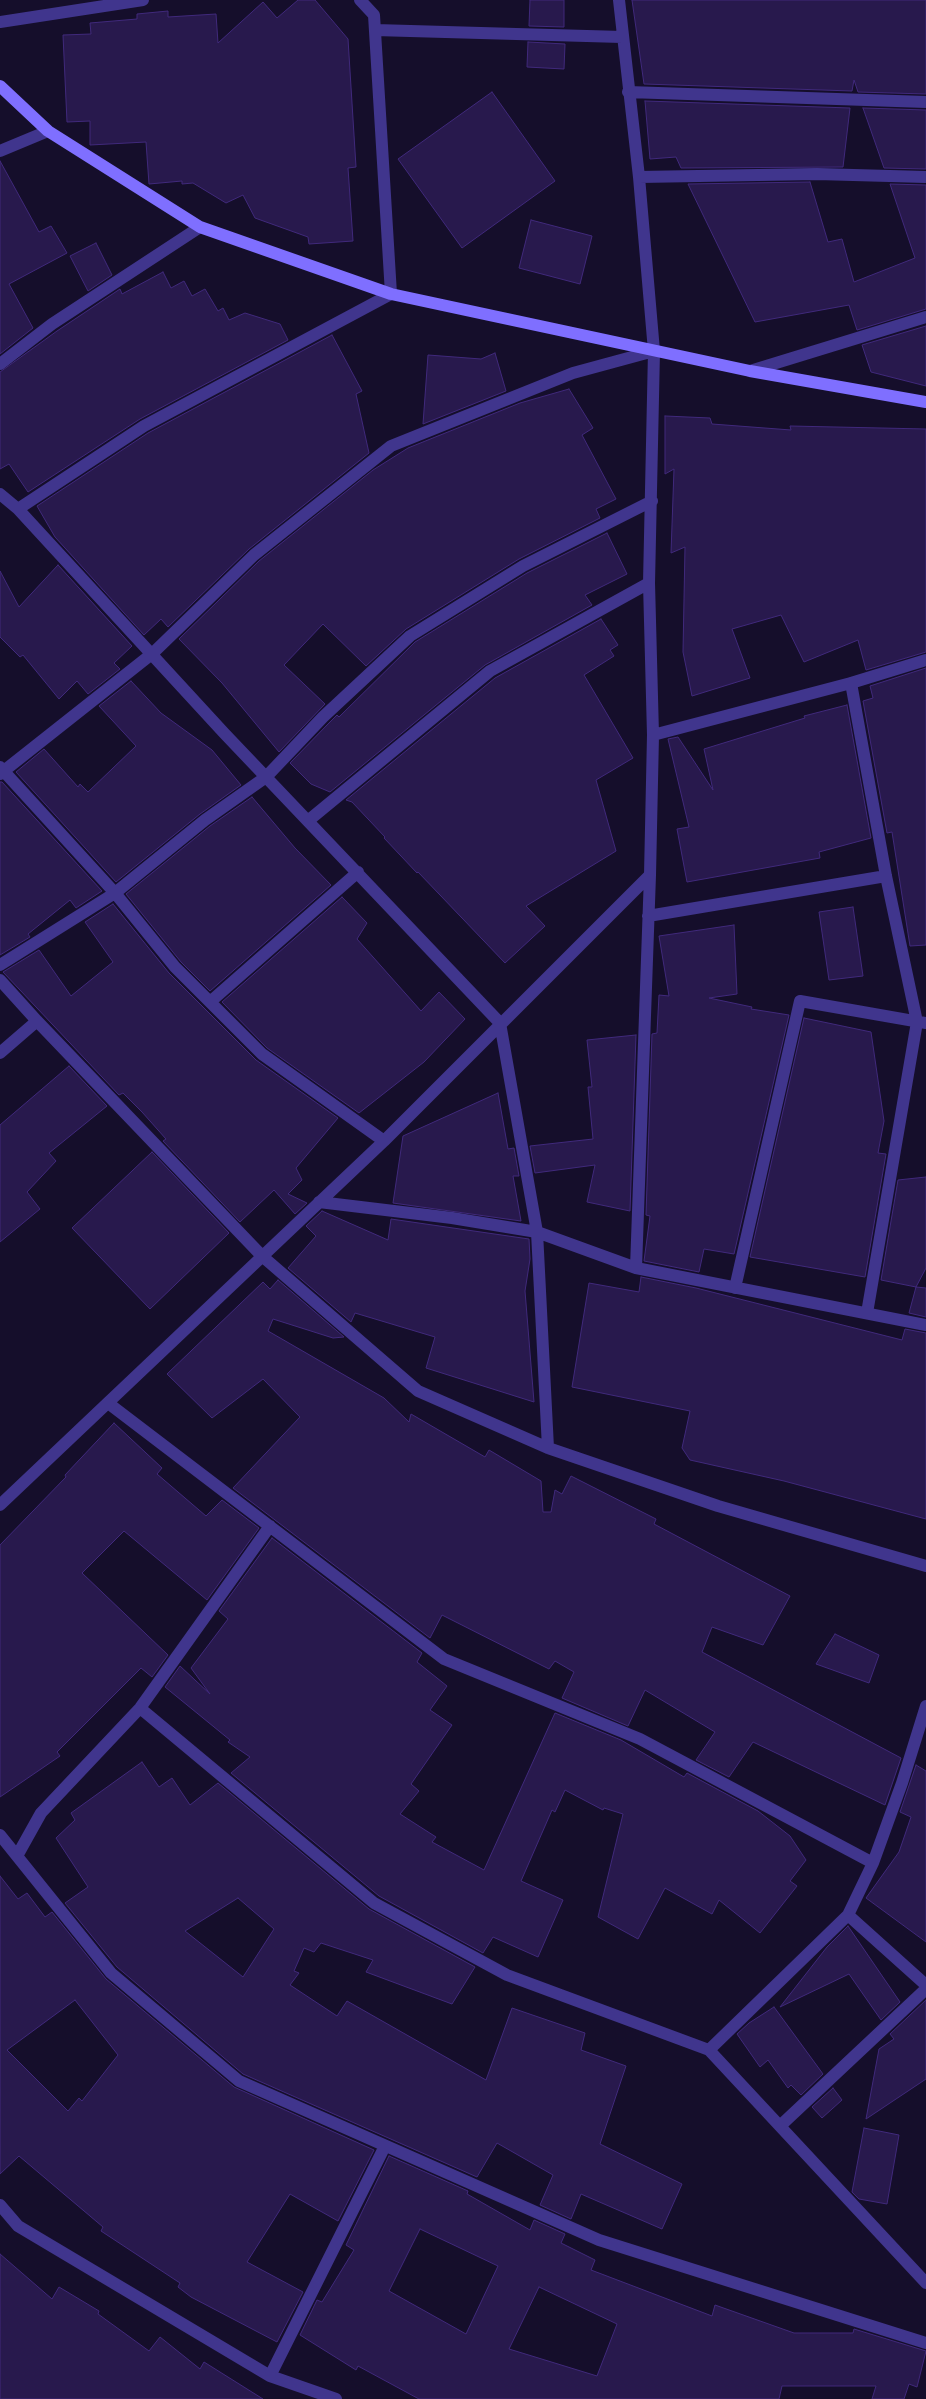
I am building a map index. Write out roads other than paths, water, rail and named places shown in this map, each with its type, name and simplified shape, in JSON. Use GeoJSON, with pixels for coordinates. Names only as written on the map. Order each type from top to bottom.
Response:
{"type":"FeatureCollection","features":[{"type":"Feature","properties":{"kind":"main road"},"geometry":{"type":"LineString","coordinates":[[0,86],[48,131],[200,227],[391,294],[750,371],[926,402]]}},
{"type":"Feature","properties":{"kind":"street"},"geometry":{"type":"LineString","coordinates":[[0,22],[143,0]]}},
{"type":"Feature","properties":{"kind":"street"},"geometry":{"type":"LineString","coordinates":[[18,510],[144,426],[391,294],[374,14],[360,0]]}},
{"type":"Feature","properties":{"kind":"street"},"geometry":{"type":"LineString","coordinates":[[618,0],[639,178],[654,351],[649,583],[653,735],[636,1268]]}},
{"type":"Feature","properties":{"kind":"street"},"geometry":{"type":"LineString","coordinates":[[375,30],[622,36]]}},
{"type":"Feature","properties":{"kind":"street"},"geometry":{"type":"LineString","coordinates":[[628,92],[926,102]]}},
{"type":"Feature","properties":{"kind":"street"},"geometry":{"type":"LineString","coordinates":[[0,151],[48,131]]}},
{"type":"Feature","properties":{"kind":"street"},"geometry":{"type":"LineString","coordinates":[[639,178],[817,174],[926,177]]}},
{"type":"Feature","properties":{"kind":"street"},"geometry":{"type":"LineString","coordinates":[[0,364],[52,324],[200,227]]}},
{"type":"Feature","properties":{"kind":"street"},"geometry":{"type":"LineString","coordinates":[[750,371],[926,317]]}},
{"type":"Feature","properties":{"kind":"street"},"geometry":{"type":"LineString","coordinates":[[384,1141],[262,1054],[175,967],[115,893],[1,771],[153,654],[254,555],[391,446],[573,373],[654,351]]}},
{"type":"Feature","properties":{"kind":"street"},"geometry":{"type":"LineString","coordinates":[[0,494],[18,510],[266,777],[309,820],[500,1023],[537,1232],[548,1448]]}},
{"type":"Feature","properties":{"kind":"street"},"geometry":{"type":"LineString","coordinates":[[0,965],[115,893],[205,820],[266,777],[323,717],[410,636],[523,566],[652,501]]}},
{"type":"Feature","properties":{"kind":"street"},"geometry":{"type":"LineString","coordinates":[[309,820],[490,671],[649,583]]}},
{"type":"Feature","properties":{"kind":"street"},"geometry":{"type":"LineString","coordinates":[[653,735],[851,683],[926,660]]}},
{"type":"Feature","properties":{"kind":"street"},"geometry":{"type":"LineString","coordinates":[[851,683],[886,876],[921,1023],[867,1314]]}},
{"type":"Feature","properties":{"kind":"street"},"geometry":{"type":"LineString","coordinates":[[210,1002],[358,872]]}},
{"type":"Feature","properties":{"kind":"street"},"geometry":{"type":"LineString","coordinates":[[0,1505],[384,1141],[650,875]]}},
{"type":"Feature","properties":{"kind":"street"},"geometry":{"type":"LineString","coordinates":[[648,916],[886,876]]}},
{"type":"Feature","properties":{"kind":"street"},"geometry":{"type":"LineString","coordinates":[[0,980],[262,1256],[418,1391],[548,1448],[718,1506],[926,1566]]}},
{"type":"Feature","properties":{"kind":"street"},"geometry":{"type":"LineString","coordinates":[[735,1288],[800,1001],[921,1023]]}},
{"type":"Feature","properties":{"kind":"street"},"geometry":{"type":"LineString","coordinates":[[0,1054],[37,1021]]}},
{"type":"Feature","properties":{"kind":"street"},"geometry":{"type":"LineString","coordinates":[[319,1202],[452,1218],[537,1232],[636,1268],[926,1325]]}},
{"type":"Feature","properties":{"kind":"street"},"geometry":{"type":"LineString","coordinates":[[108,1403],[444,1659],[640,1740],[873,1863]]}},
{"type":"Feature","properties":{"kind":"street"},"geometry":{"type":"LineString","coordinates":[[17,1856],[41,1813],[140,1708],[270,1526]]}},
{"type":"Feature","properties":{"kind":"street"},"geometry":{"type":"LineString","coordinates":[[709,2050],[848,1915],[873,1863],[902,1783],[926,1706]]}},
{"type":"Feature","properties":{"kind":"street"},"geometry":{"type":"LineString","coordinates":[[140,1708],[374,1903],[506,1974],[709,2050],[926,2282]]}},
{"type":"Feature","properties":{"kind":"street"},"geometry":{"type":"LineString","coordinates":[[0,1835],[111,1973],[239,2081],[599,2240],[926,2343]]}},
{"type":"Feature","properties":{"kind":"street"},"geometry":{"type":"LineString","coordinates":[[848,1915],[926,1985]]}},
{"type":"Feature","properties":{"kind":"street"},"geometry":{"type":"LineString","coordinates":[[780,2126],[926,1990]]}},
{"type":"Feature","properties":{"kind":"street"},"geometry":{"type":"LineString","coordinates":[[270,2376],[386,2146]]}},
{"type":"Feature","properties":{"kind":"street"},"geometry":{"type":"LineString","coordinates":[[0,2205],[18,2226],[270,2376],[306,2394],[336,2399]]}}]}
